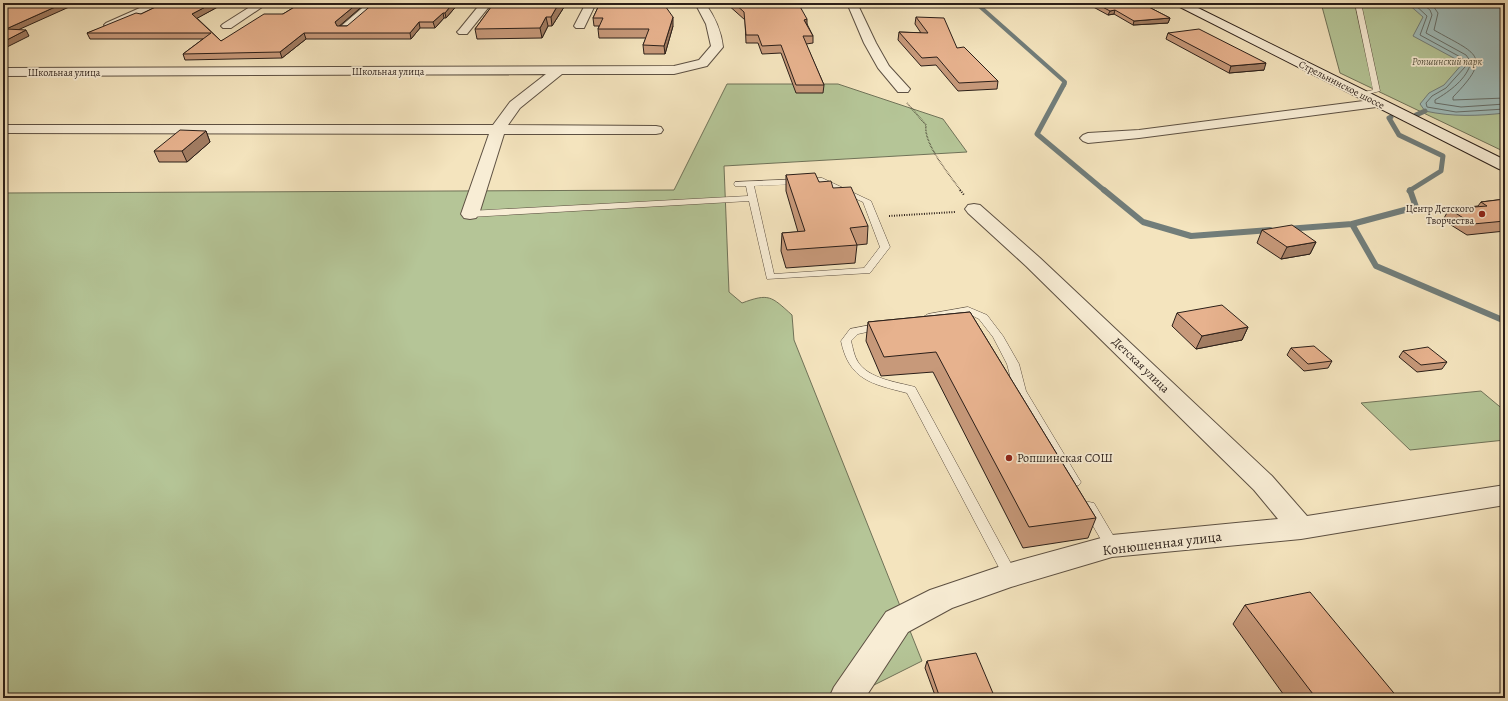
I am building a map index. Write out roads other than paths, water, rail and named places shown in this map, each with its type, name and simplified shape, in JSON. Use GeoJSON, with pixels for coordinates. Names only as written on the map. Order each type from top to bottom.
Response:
{"type":"FeatureCollection","features":[{"type":"Feature","properties":{"kind":"street"},"geometry":{"type":"LineString","coordinates":[[105,27],[160,3]]}},
{"type":"Feature","properties":{"kind":"street"},"geometry":{"type":"LineString","coordinates":[[227,26],[263,3]]}},
{"type":"Feature","properties":{"kind":"street"},"geometry":{"type":"LineString","coordinates":[[344,29],[374,3]]}},
{"type":"Feature","properties":{"kind":"street"},"geometry":{"type":"LineString","coordinates":[[463,32],[487,3]]}},
{"type":"Feature","properties":{"kind":"street"},"geometry":{"type":"LineString","coordinates":[[580,26],[591,3]]}},
{"type":"Feature","properties":{"kind":"street","name":"Школьная улица"},"geometry":{"type":"LineString","coordinates":[[3,72],[674,70],[703,63],[717,47],[716,33],[710,18],[700,3]]}},
{"type":"Feature","properties":{"kind":"street"},"geometry":{"type":"LineString","coordinates":[[852,3],[870,43],[884,68],[903,89]]}},
{"type":"Feature","properties":{"kind":"street","name":"Стрельнинское шоссе"},"geometry":{"type":"LineString","coordinates":[[1180,3],[1505,166]]}},
{"type":"Feature","properties":{"kind":"street"},"geometry":{"type":"LineString","coordinates":[[470,214],[498,129],[515,105],[558,71]]}},
{"type":"Feature","properties":{"kind":"street"},"geometry":{"type":"LineString","coordinates":[[1088,138],[1139,134],[1379,102]]}},
{"type":"Feature","properties":{"kind":"street"},"geometry":{"type":"LineString","coordinates":[[3,129],[656,130]]}},
{"type":"Feature","properties":{"kind":"street","name":"Детская улица"},"geometry":{"type":"LineString","coordinates":[[975,210],[1033,262],[1263,483],[1301,528]]}},
{"type":"Feature","properties":{"kind":"street","name":"Конюшенная улица"},"geometry":{"type":"LineString","coordinates":[[846,698],[897,622],[941,599],[1010,575],[1112,546],[1301,528],[1505,495]]}},
{"type":"Feature","properties":{"kind":"lane"},"geometry":{"type":"LineString","coordinates":[[1358,3],[1377,91],[1360,94]]}},
{"type":"Feature","properties":{"kind":"lane"},"geometry":{"type":"LineString","coordinates":[[738,184],[822,180],[867,201],[885,247],[867,271],[770,277],[749,184]]}},
{"type":"Feature","properties":{"kind":"lane"},"geometry":{"type":"LineString","coordinates":[[470,214],[752,198]]}},
{"type":"Feature","properties":{"kind":"lane"},"geometry":{"type":"LineString","coordinates":[[915,320],[968,310],[983,317],[998,336],[1013,364],[1020,391],[1112,546]]}},
{"type":"Feature","properties":{"kind":"lane"},"geometry":{"type":"LineString","coordinates":[[892,324],[854,331],[846,341],[849,354],[856,367],[869,376],[911,390],[1010,575]]}},
{"type":"Feature","properties":{"kind":"water"},"geometry":{"type":"Polygon","coordinates":[[[1407,3],[1505,3],[1505,113],[1465,115],[1425,111],[1420,104],[1429,93],[1444,85],[1463,63],[1413,36],[1423,17],[1407,3]]]}},
{"type":"Feature","properties":{"kind":"waterway"},"geometry":{"type":"LineString","coordinates":[[976,3],[1065,82],[1064,85]]}},
{"type":"Feature","properties":{"kind":"waterway"},"geometry":{"type":"LineString","coordinates":[[1064,84],[1037,134],[1105,191]]}},
{"type":"Feature","properties":{"kind":"waterway"},"geometry":{"type":"LineString","coordinates":[[1416,115],[1425,111]]}},
{"type":"Feature","properties":{"kind":"waterway"},"geometry":{"type":"LineString","coordinates":[[1391,117],[1389,118],[1399,135],[1443,156],[1441,171],[1410,190]]}},
{"type":"Feature","properties":{"kind":"waterway"},"geometry":{"type":"LineString","coordinates":[[1104,190],[1143,222],[1191,236],[1270,230]]}},
{"type":"Feature","properties":{"kind":"waterway"},"geometry":{"type":"LineString","coordinates":[[1352,224],[1416,207],[1410,190]]}},
{"type":"Feature","properties":{"kind":"waterway"},"geometry":{"type":"LineString","coordinates":[[1287,229],[1352,224]]}},
{"type":"Feature","properties":{"kind":"waterway"},"geometry":{"type":"LineString","coordinates":[[1352,224],[1376,266],[1505,321]]}},
{"type":"Feature","properties":{"kind":"place","name":"Центр Детского Творчества"},"geometry":{"type":"Point","coordinates":[1482,214]}},
{"type":"Feature","properties":{"kind":"place","name":"Ропшинская СОШ"},"geometry":{"type":"Point","coordinates":[1009,458]}},
{"type":"Feature","properties":{"kind":"park label","name":"Ропшинский парк"},"geometry":{"type":"Point","coordinates":[1447,61]}}]}
